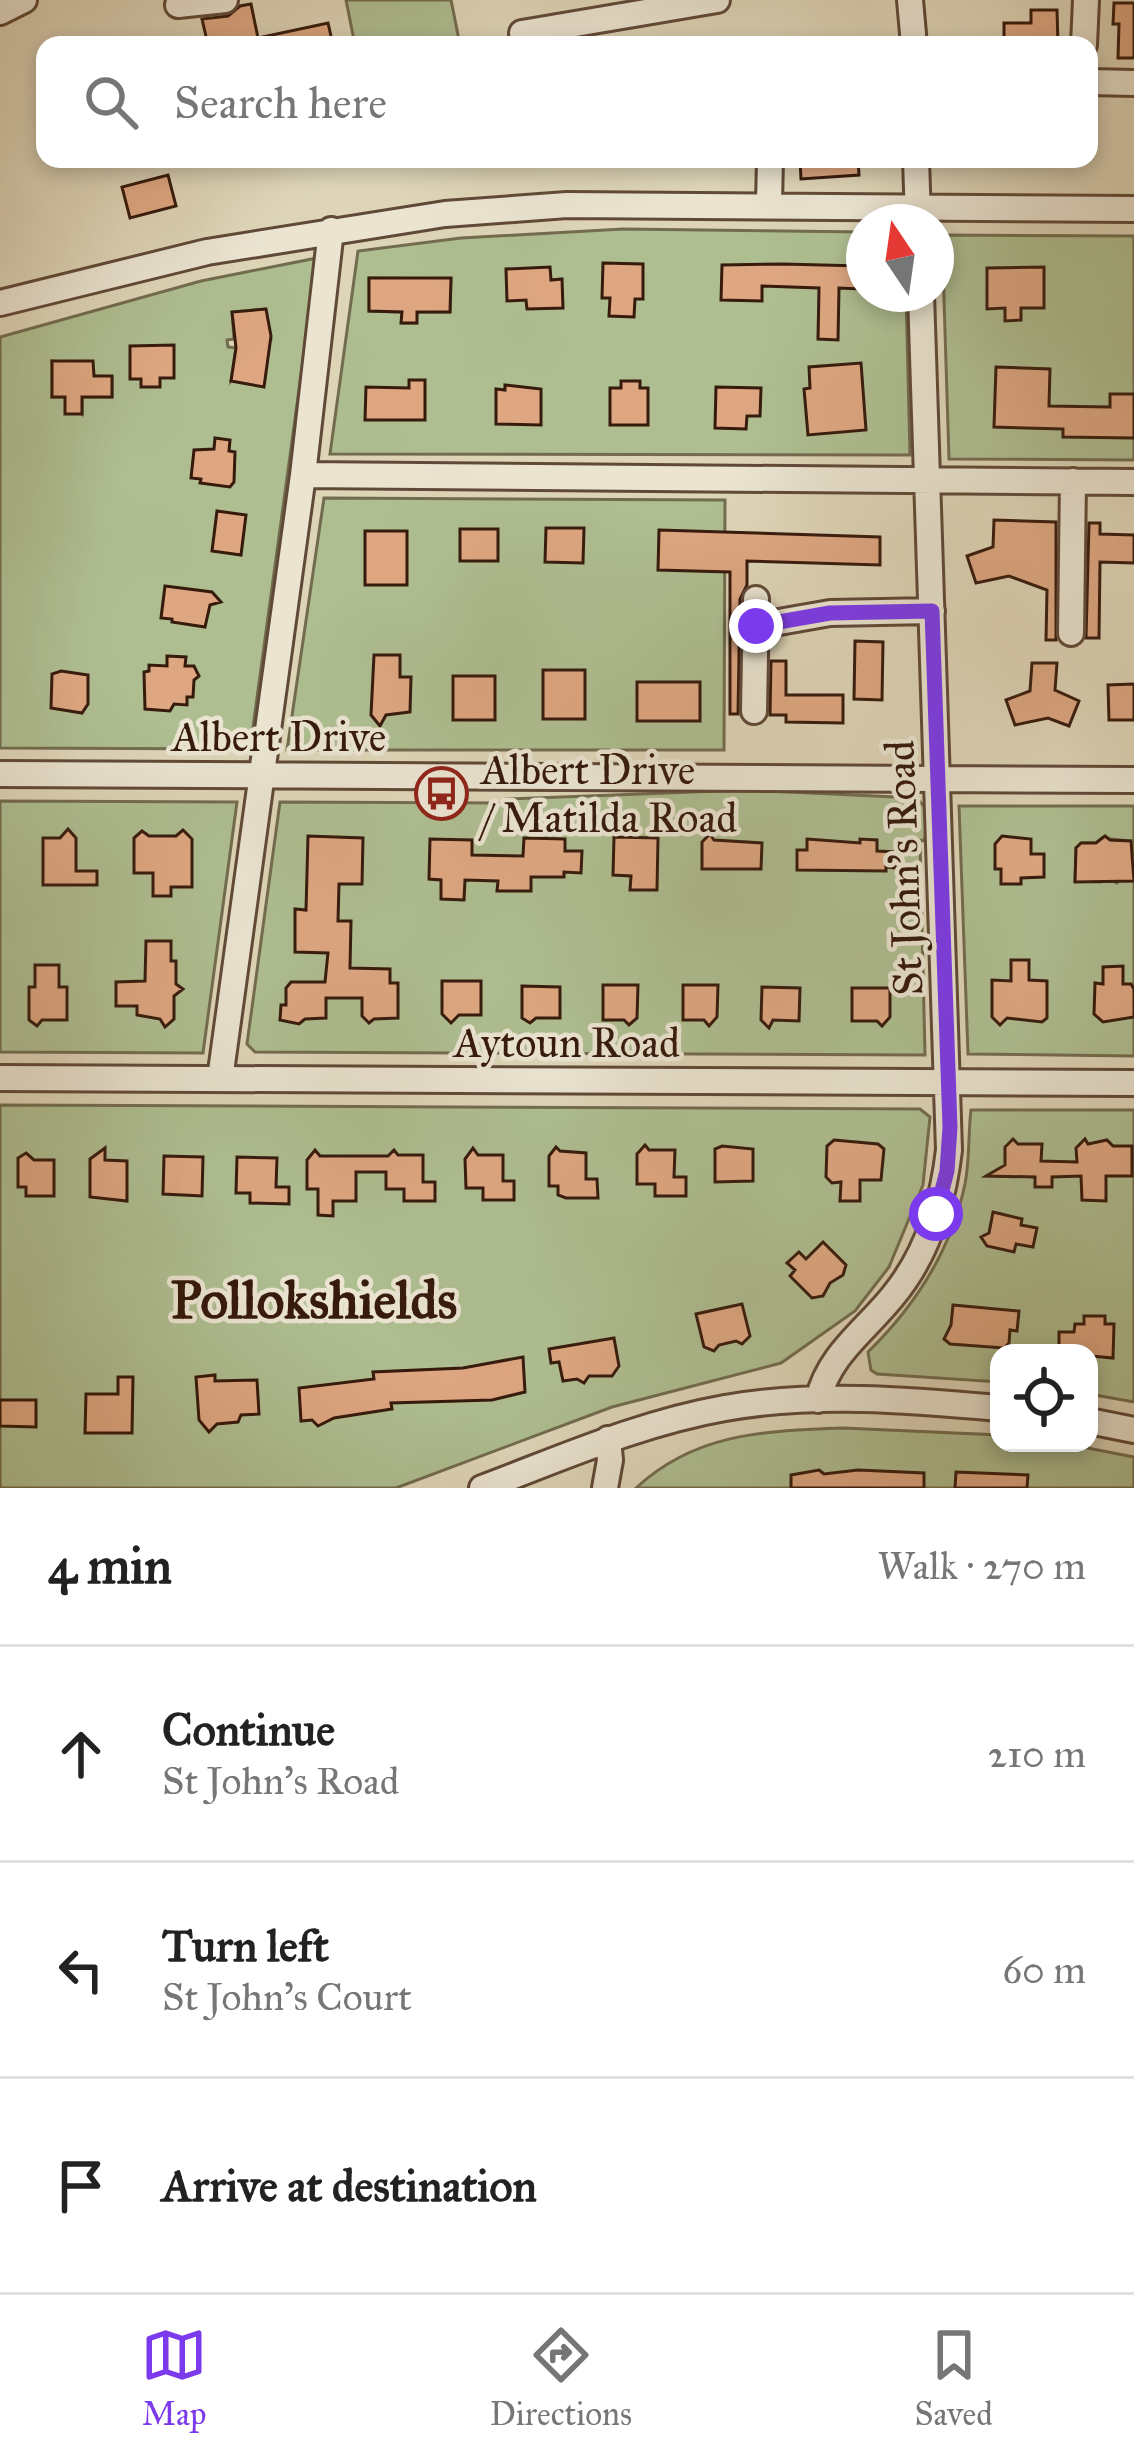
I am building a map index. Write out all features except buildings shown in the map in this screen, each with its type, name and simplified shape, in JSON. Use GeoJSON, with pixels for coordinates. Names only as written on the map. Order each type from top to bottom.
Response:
{"type":"FeatureCollection","features":[{"type":"Feature","properties":{"kind":"street"},"geometry":{"type":"LineString","coordinates":[[0,12],[24,0]]}},
{"type":"Feature","properties":{"kind":"street"},"geometry":{"type":"LineString","coordinates":[[178,5],[225,0]]}},
{"type":"Feature","properties":{"kind":"street"},"geometry":{"type":"LineString","coordinates":[[522,33],[717,0]]}},
{"type":"Feature","properties":{"kind":"street"},"geometry":{"type":"LineString","coordinates":[[910,0],[913,36]]}},
{"type":"Feature","properties":{"kind":"street"},"geometry":{"type":"LineString","coordinates":[[1084,36],[1086,0]]}},
{"type":"Feature","properties":{"kind":"street"},"geometry":{"type":"LineString","coordinates":[[1098,82],[1134,82]]}},
{"type":"Feature","properties":{"kind":"street"},"geometry":{"type":"LineString","coordinates":[[770,168],[770,204]]}},
{"type":"Feature","properties":{"kind":"street"},"geometry":{"type":"LineString","coordinates":[[916,168],[918,204]]}},
{"type":"Feature","properties":{"kind":"street"},"geometry":{"type":"LineString","coordinates":[[0,303],[207,252],[445,214],[568,205],[770,204],[846,209]]}},
{"type":"Feature","properties":{"kind":"street"},"geometry":{"type":"LineString","coordinates":[[954,213],[1134,209]]}},
{"type":"Feature","properties":{"kind":"street"},"geometry":{"type":"LineString","coordinates":[[220,1079],[303,475],[331,230]]}},
{"type":"Feature","properties":{"kind":"street","name":"St John's Road"},"geometry":{"type":"LineString","coordinates":[[818,1400],[829,1368],[894,1295],[930,1232],[947,1171],[950,1082],[922,312]]}},
{"type":"Feature","properties":{"kind":"street"},"geometry":{"type":"LineString","coordinates":[[303,475],[1134,482]]}},
{"type":"Feature","properties":{"kind":"street"},"geometry":{"type":"LineString","coordinates":[[1072,633],[1073,481]]}},
{"type":"Feature","properties":{"kind":"street"},"geometry":{"type":"LineString","coordinates":[[754,711],[756,598]]}},
{"type":"Feature","properties":{"kind":"street"},"geometry":{"type":"LineString","coordinates":[[756,626],[830,613],[932,611]]}},
{"type":"Feature","properties":{"kind":"street","name":"Albert Drive"},"geometry":{"type":"LineString","coordinates":[[0,774],[1134,780]]}},
{"type":"Feature","properties":{"kind":"street","name":"Aytoun Road"},"geometry":{"type":"LineString","coordinates":[[0,1078],[1134,1083]]}},
{"type":"Feature","properties":{"kind":"street"},"geometry":{"type":"LineString","coordinates":[[482,1488],[608,1439],[722,1408],[818,1400],[990,1408]]}},
{"type":"Feature","properties":{"kind":"street"},"geometry":{"type":"LineString","coordinates":[[1098,1423],[1134,1430]]}},
{"type":"Feature","properties":{"kind":"street"},"geometry":{"type":"LineString","coordinates":[[604,1488],[610,1460],[608,1439]]}},
{"type":"Feature","properties":{"kind":"green space"},"geometry":{"type":"Polygon","coordinates":[[[346,0],[451,0],[458,36],[353,36],[346,0]]]}},
{"type":"Feature","properties":{"kind":"green space"},"geometry":{"type":"Polygon","coordinates":[[[623,229],[846,232],[846,312],[906,312],[910,455],[330,454],[358,251],[461,238],[623,229]],[[369,278],[369,311],[402,312],[402,323],[416,323],[417,312],[450,312],[451,279],[369,278]]]}},
{"type":"Feature","properties":{"kind":"green space"},"geometry":{"type":"Polygon","coordinates":[[[954,235],[1134,236],[1134,460],[949,459],[944,312],[954,312],[954,235]]]}},
{"type":"Feature","properties":{"kind":"green space"},"geometry":{"type":"Polygon","coordinates":[[[317,258],[250,749],[0,748],[0,337],[201,281],[317,258]],[[265,309],[232,312],[234,339],[227,340],[228,347],[236,348],[231,381],[271,340],[265,309]],[[52,361],[52,397],[65,397],[82,414],[82,397],[112,397],[112,377],[94,376],[52,361]]]}},
{"type":"Feature","properties":{"kind":"green space"},"geometry":{"type":"Polygon","coordinates":[[[324,498],[725,500],[724,750],[287,750],[324,498]]]}},
{"type":"Feature","properties":{"kind":"green space"},"geometry":{"type":"Polygon","coordinates":[[[746,790],[917,798],[931,815],[924,841],[920,840],[925,1055],[255,1052],[247,1044],[280,802],[504,803],[506,799],[746,790]]]}},
{"type":"Feature","properties":{"kind":"green space"},"geometry":{"type":"Polygon","coordinates":[[[0,801],[237,802],[203,1053],[0,1052],[0,801]]]}},
{"type":"Feature","properties":{"kind":"green space"},"geometry":{"type":"Polygon","coordinates":[[[959,806],[1134,806],[1134,855],[1130,841],[1102,838],[1082,843],[1076,848],[1075,881],[1101,882],[1104,877],[1117,883],[1122,876],[1134,881],[1134,1056],[968,1054],[959,806]]]}},
{"type":"Feature","properties":{"kind":"green space"},"geometry":{"type":"Polygon","coordinates":[[[0,1105],[920,1109],[930,1117],[923,1185],[889,1267],[855,1311],[781,1363],[612,1407],[396,1488],[0,1488],[0,1105]]]}},
{"type":"Feature","properties":{"kind":"green space"},"geometry":{"type":"Polygon","coordinates":[[[971,1110],[1134,1110],[1134,1402],[1098,1396],[1098,1344],[990,1344],[990,1381],[871,1370],[868,1352],[916,1296],[941,1254],[967,1175],[971,1110]]]}},
{"type":"Feature","properties":{"kind":"green space"},"geometry":{"type":"Polygon","coordinates":[[[843,1428],[990,1435],[990,1452],[1098,1450],[1134,1457],[1134,1488],[636,1488],[659,1469],[708,1445],[787,1431],[843,1428]]]}},
{"type":"Feature","properties":{"kind":"place","name":"Albert Drive / Matilda Road"},"geometry":{"type":"Point","coordinates":[442,793]}},
{"type":"Feature","properties":{"kind":"district","name":"Pollokshields"},"geometry":{"type":"Point","coordinates":[314,1299]}},
{"type":"Feature","properties":{"kind":"route"},"geometry":{"type":"LineString","coordinates":[[756,626],[830,613],[932,611],[950,1082],[947,1171],[936,1214]]}}]}
